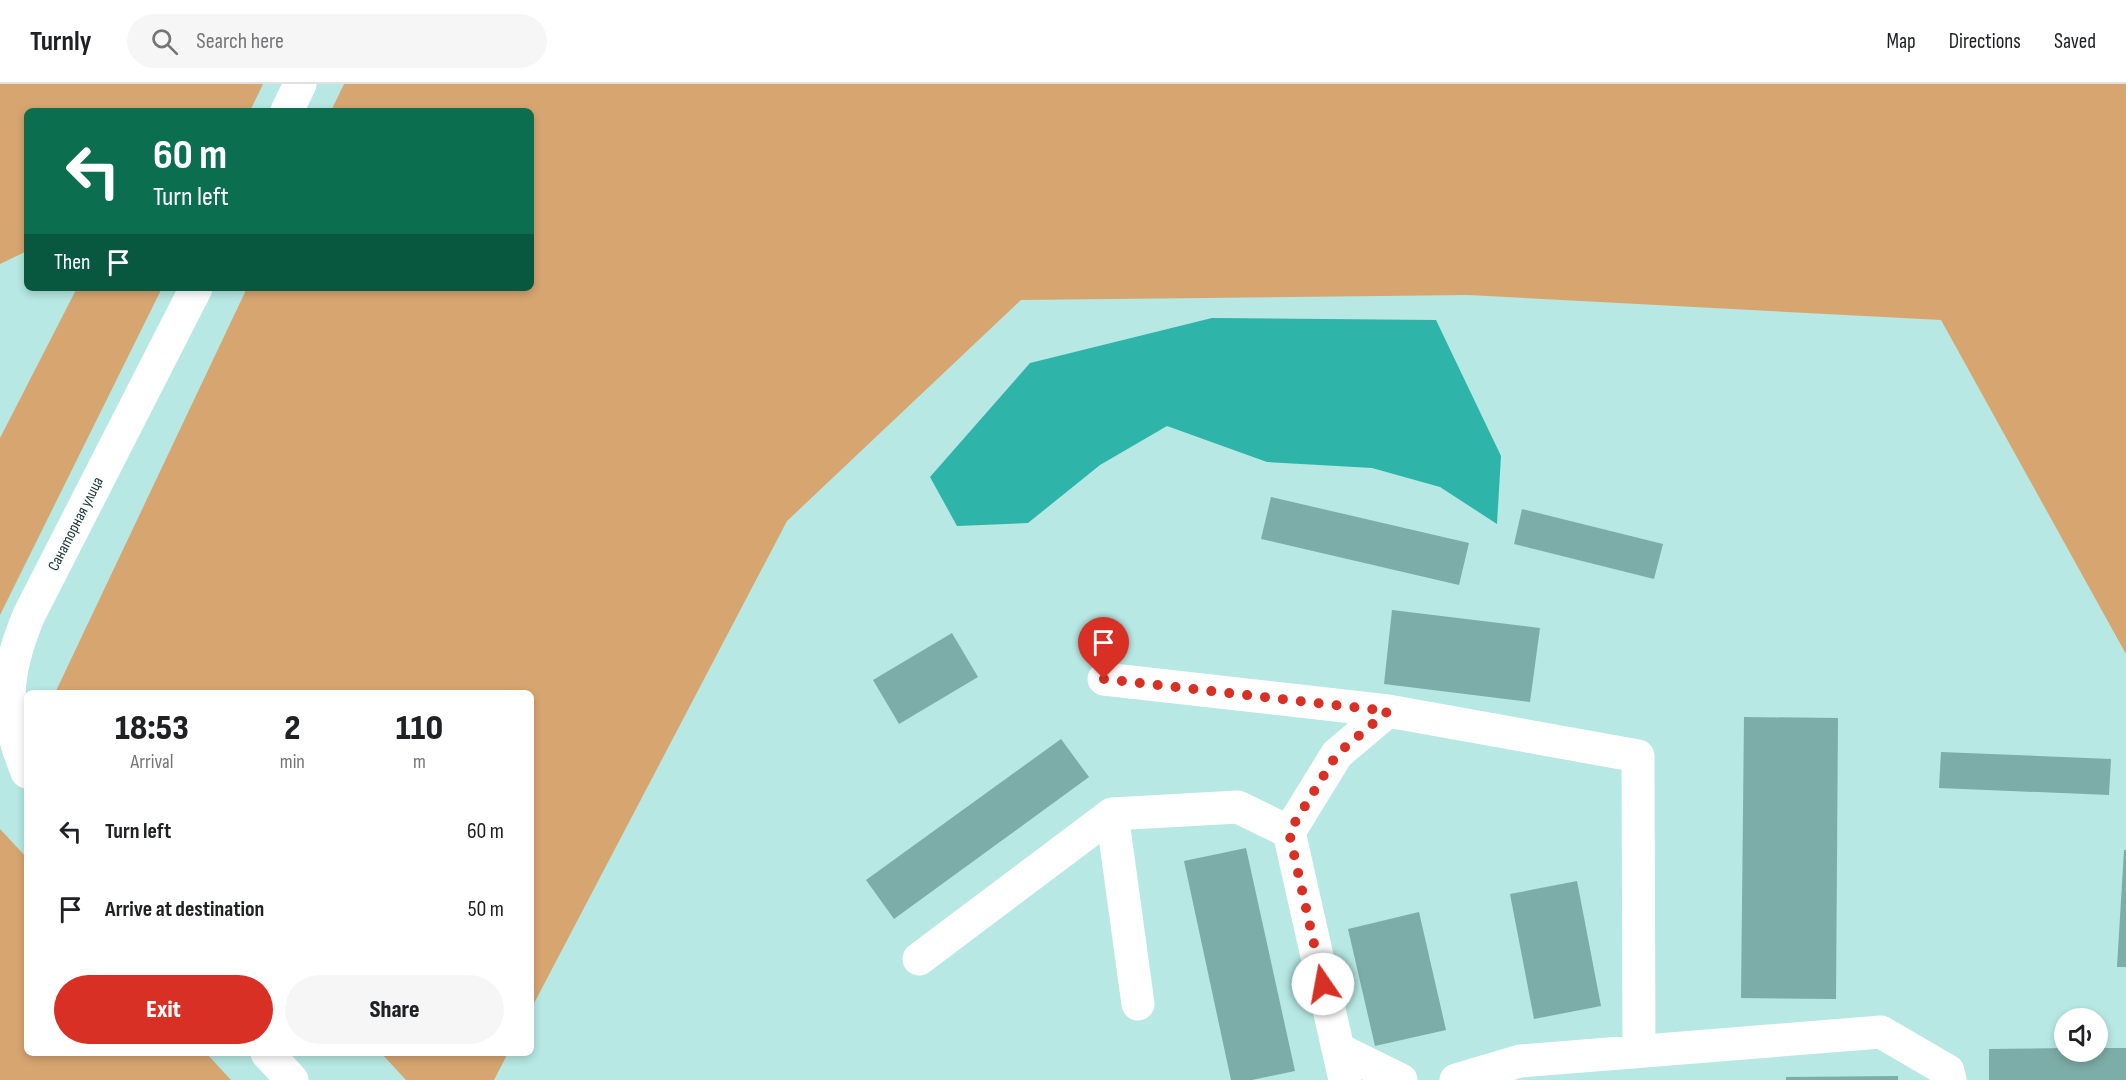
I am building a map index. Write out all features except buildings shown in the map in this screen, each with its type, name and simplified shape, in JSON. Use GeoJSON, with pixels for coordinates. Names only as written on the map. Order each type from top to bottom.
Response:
{"type":"FeatureCollection","features":[{"type":"Feature","properties":{"kind":"street"},"geometry":{"type":"LineString","coordinates":[[288,108],[300,84]]}},
{"type":"Feature","properties":{"kind":"street","name":"Санаторная улица"},"geometry":{"type":"LineString","coordinates":[[24,764],[5,713],[12,664],[29,615],[194,291]]}},
{"type":"Feature","properties":{"kind":"street"},"geometry":{"type":"LineString","coordinates":[[1104,679],[1388,711],[1638,756],[1639,1052]]}},
{"type":"Feature","properties":{"kind":"street"},"geometry":{"type":"LineString","coordinates":[[1345,1080],[1289,832],[1337,754],[1388,711]]}},
{"type":"Feature","properties":{"kind":"street"},"geometry":{"type":"LineString","coordinates":[[919,959],[1112,814],[1238,807],[1289,832]]}},
{"type":"Feature","properties":{"kind":"street"},"geometry":{"type":"LineString","coordinates":[[1112,814],[1138,1004]]}},
{"type":"Feature","properties":{"kind":"street"},"geometry":{"type":"LineString","coordinates":[[1456,1080],[1520,1061],[1881,1032],[1948,1071],[1950,1080]]}},
{"type":"Feature","properties":{"kind":"street"},"geometry":{"type":"LineString","coordinates":[[1338,1049],[1401,1080]]}},
{"type":"Feature","properties":{"kind":"street"},"geometry":{"type":"LineString","coordinates":[[270,1056],[292,1080]]}},
{"type":"Feature","properties":{"kind":"shaded area"},"geometry":{"type":"Polygon","coordinates":[[[0,84],[263,84],[251,108],[24,108],[24,252],[0,264],[0,84]]]}},
{"type":"Feature","properties":{"kind":"shaded area"},"geometry":{"type":"Polygon","coordinates":[[[344,84],[2126,84],[2126,654],[1941,320],[1468,295],[1021,300],[787,521],[534,1003],[534,690],[56,690],[246,291],[534,291],[534,108],[332,108],[344,84]]]}},
{"type":"Feature","properties":{"kind":"shaded area"},"geometry":{"type":"Polygon","coordinates":[[[75,291],[161,291],[0,615],[0,438],[75,291]]]}},
{"type":"Feature","properties":{"kind":"shaded area"},"geometry":{"type":"Polygon","coordinates":[[[0,829],[24,855],[24,1056],[209,1056],[231,1080],[0,1080],[0,829]]]}},
{"type":"Feature","properties":{"kind":"shaded area"},"geometry":{"type":"Polygon","coordinates":[[[384,1056],[506,1056],[494,1080],[406,1080],[384,1056]]]}},
{"type":"Feature","properties":{"kind":"water"},"geometry":{"type":"Polygon","coordinates":[[[1212,318],[1436,320],[1501,456],[1497,524],[1440,487],[1372,468],[1267,462],[1167,426],[1100,465],[1028,523],[957,526],[930,477],[1030,363],[1212,318]]]}},
{"type":"Feature","properties":{"kind":"route"},"geometry":{"type":"LineString","coordinates":[[1104,679],[1388,711],[1337,754],[1289,832],[1323,984]]}}]}
